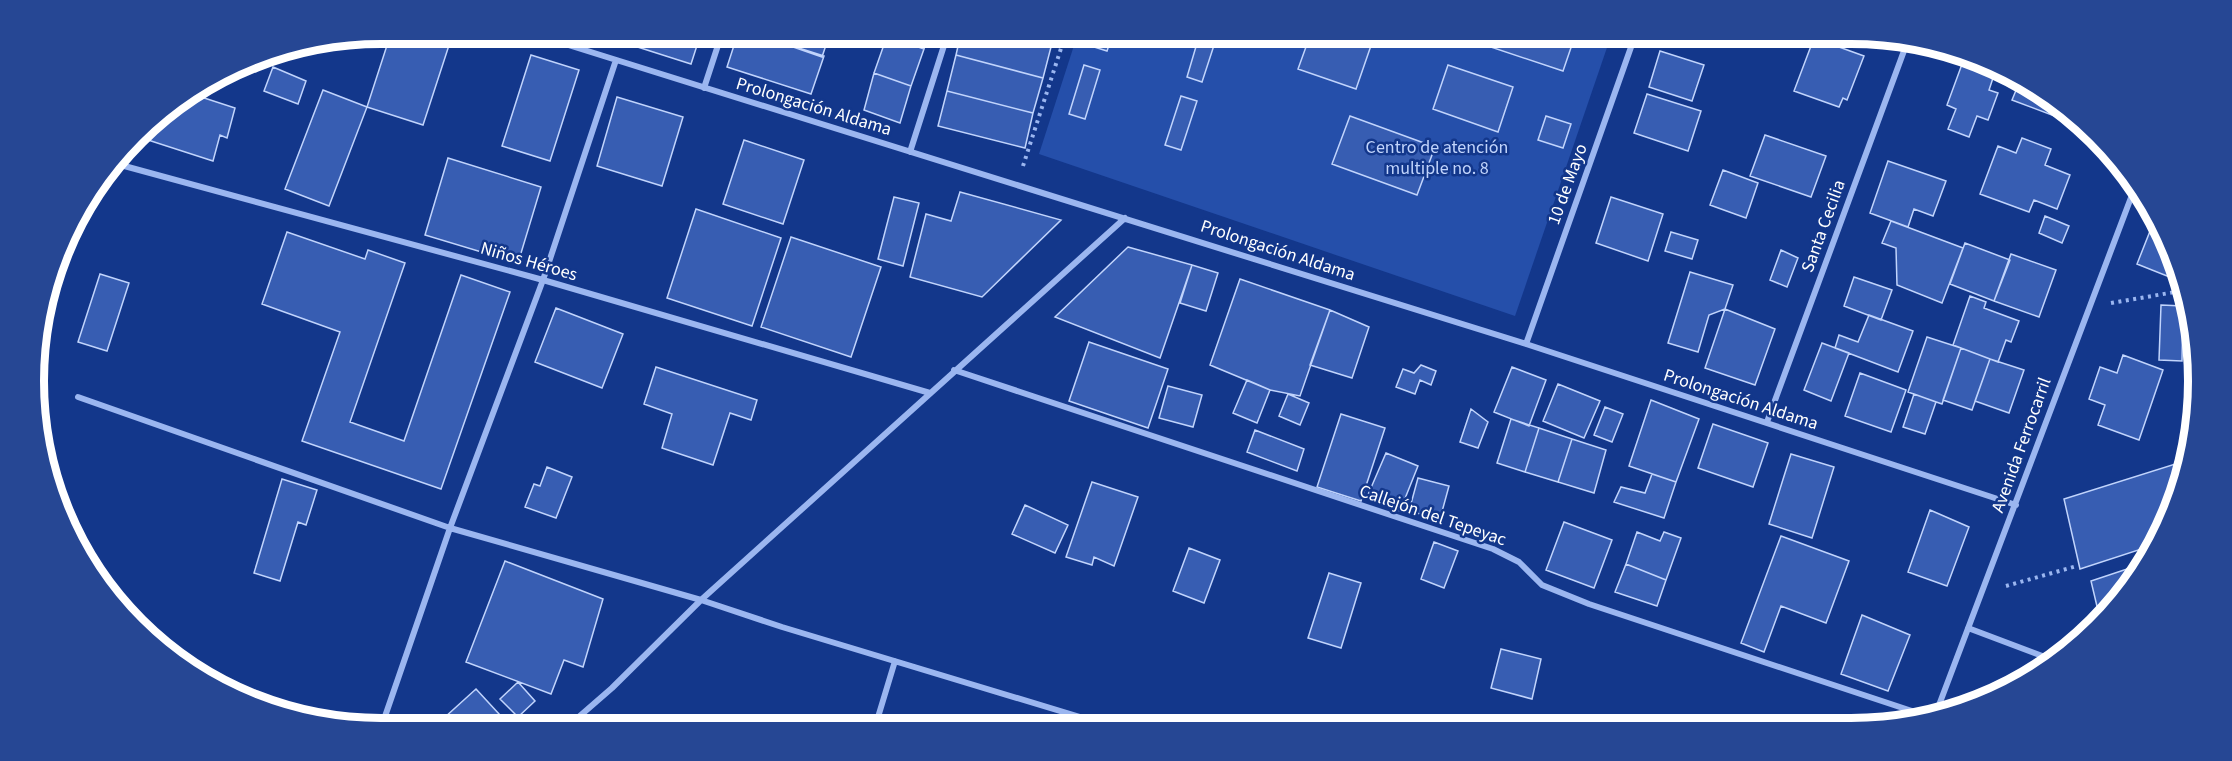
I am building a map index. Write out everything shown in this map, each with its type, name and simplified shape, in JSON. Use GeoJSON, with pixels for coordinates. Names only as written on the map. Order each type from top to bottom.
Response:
{"type":"FeatureCollection","features":[{"type":"Feature","properties":{"kind":"street","name":"Prolongación Aldama"},"geometry":{"type":"LineString","coordinates":[[565,44],[1526,345],[2016,505]]}},
{"type":"Feature","properties":{"kind":"street"},"geometry":{"type":"LineString","coordinates":[[704,88],[718,44]]}},
{"type":"Feature","properties":{"kind":"street"},"geometry":{"type":"LineString","coordinates":[[910,152],[944,44]]}},
{"type":"Feature","properties":{"kind":"street","name":"10 de Mayo"},"geometry":{"type":"LineString","coordinates":[[1526,345],[1632,44]]}},
{"type":"Feature","properties":{"kind":"street","name":"Santa Cecilia"},"geometry":{"type":"LineString","coordinates":[[1767,422],[1905,48]]}},
{"type":"Feature","properties":{"kind":"street"},"geometry":{"type":"LineString","coordinates":[[384,718],[450,528],[543,280],[616,60]]}},
{"type":"Feature","properties":{"kind":"street","name":"Niños Héroes"},"geometry":{"type":"LineString","coordinates":[[121,165],[543,280],[930,393]]}},
{"type":"Feature","properties":{"kind":"street","name":"Avenida Ferrocarril"},"geometry":{"type":"LineString","coordinates":[[1939,706],[2132,194]]}},
{"type":"Feature","properties":{"kind":"street"},"geometry":{"type":"LineString","coordinates":[[578,718],[612,688],[701,600],[1125,218]]}},
{"type":"Feature","properties":{"kind":"street","name":"Callejón del Tepeyac"},"geometry":{"type":"LineString","coordinates":[[954,370],[1493,549],[1519,562],[1542,585],[1589,604],[1914,712]]}},
{"type":"Feature","properties":{"kind":"street"},"geometry":{"type":"LineString","coordinates":[[78,397],[450,528],[701,600],[1083,718]]}},
{"type":"Feature","properties":{"kind":"street"},"geometry":{"type":"LineString","coordinates":[[1968,628],[2045,657]]}},
{"type":"Feature","properties":{"kind":"street"},"geometry":{"type":"LineString","coordinates":[[878,718],[895,661]]}},
{"type":"Feature","properties":{"kind":"path"},"geometry":{"type":"LineString","coordinates":[[1017,184],[1062,44]]}},
{"type":"Feature","properties":{"kind":"path"},"geometry":{"type":"LineString","coordinates":[[2088,308],[2177,292]]}},
{"type":"Feature","properties":{"kind":"path"},"geometry":{"type":"LineString","coordinates":[[1982,592],[2078,566]]}},
{"type":"Feature","properties":{"kind":"green space","name":"Centro de atención multiple no. 8"},"geometry":{"type":"Polygon","coordinates":[[[1074,44],[1608,44],[1515,316],[1039,154],[1074,44]]]}},
{"type":"Feature","properties":{"kind":"building"},"geometry":{"type":"Polygon","coordinates":[[[387,44],[449,44],[423,125],[367,107],[387,44]]]}},
{"type":"Feature","properties":{"kind":"building"},"geometry":{"type":"Polygon","coordinates":[[[628,44],[697,44],[691,64],[628,44]]]}},
{"type":"Feature","properties":{"kind":"building"},"geometry":{"type":"Polygon","coordinates":[[[734,44],[786,44],[824,56],[811,94],[727,67],[734,44]]]}},
{"type":"Feature","properties":{"kind":"building"},"geometry":{"type":"Polygon","coordinates":[[[785,44],[826,44],[822,57],[785,44]]]}},
{"type":"Feature","properties":{"kind":"building"},"geometry":{"type":"Polygon","coordinates":[[[884,44],[910,44],[924,49],[911,86],[874,73],[884,44]]]}},
{"type":"Feature","properties":{"kind":"building"},"geometry":{"type":"Polygon","coordinates":[[[910,44],[926,44],[924,49],[910,44]]]}},
{"type":"Feature","properties":{"kind":"building"},"geometry":{"type":"Polygon","coordinates":[[[958,44],[1039,44],[1051,47],[1043,78],[956,55],[958,44]]]}},
{"type":"Feature","properties":{"kind":"building"},"geometry":{"type":"Polygon","coordinates":[[[1092,44],[1109,44],[1107,51],[1091,46],[1092,44]]]}},
{"type":"Feature","properties":{"kind":"building"},"geometry":{"type":"Polygon","coordinates":[[[1197,44],[1214,44],[1202,82],[1187,77],[1197,44]]]}},
{"type":"Feature","properties":{"kind":"building"},"geometry":{"type":"Polygon","coordinates":[[[1307,44],[1372,44],[1356,89],[1298,69],[1307,44]]]}},
{"type":"Feature","properties":{"kind":"building"},"geometry":{"type":"Polygon","coordinates":[[[1482,44],[1572,44],[1563,71],[1482,44]]]}},
{"type":"Feature","properties":{"kind":"building"},"geometry":{"type":"Polygon","coordinates":[[[1812,44],[1831,44],[1864,56],[1847,100],[1843,98],[1839,107],[1794,91],[1812,44]]]}},
{"type":"Feature","properties":{"kind":"building"},"geometry":{"type":"Polygon","coordinates":[[[1660,51],[1704,65],[1692,101],[1649,87],[1660,51]]]}},
{"type":"Feature","properties":{"kind":"building"},"geometry":{"type":"Polygon","coordinates":[[[531,55],[579,70],[550,161],[502,146],[531,55]]]}},
{"type":"Feature","properties":{"kind":"building"},"geometry":{"type":"Polygon","coordinates":[[[956,55],[1043,78],[1033,113],[947,91],[956,55]]]}},
{"type":"Feature","properties":{"kind":"building"},"geometry":{"type":"Polygon","coordinates":[[[1963,62],[1994,75],[1989,90],[1998,93],[1988,120],[1977,116],[1969,137],[1948,129],[1956,109],[1947,105],[1963,62]]]}},
{"type":"Feature","properties":{"kind":"building"},"geometry":{"type":"Polygon","coordinates":[[[1084,65],[1100,70],[1085,119],[1069,114],[1084,65]]]}},
{"type":"Feature","properties":{"kind":"building"},"geometry":{"type":"Polygon","coordinates":[[[1448,65],[1513,87],[1498,132],[1433,109],[1448,65]]]}},
{"type":"Feature","properties":{"kind":"building"},"geometry":{"type":"Polygon","coordinates":[[[273,67],[306,81],[298,104],[264,91],[273,67]]]}},
{"type":"Feature","properties":{"kind":"building"},"geometry":{"type":"Polygon","coordinates":[[[874,73],[911,86],[900,123],[864,110],[874,73]]]}},
{"type":"Feature","properties":{"kind":"building"},"geometry":{"type":"Polygon","coordinates":[[[2017,87],[2066,120],[2012,100],[2017,87]]]}},
{"type":"Feature","properties":{"kind":"building"},"geometry":{"type":"Polygon","coordinates":[[[323,90],[367,107],[329,206],[285,189],[323,90]]]}},
{"type":"Feature","properties":{"kind":"building"},"geometry":{"type":"Polygon","coordinates":[[[947,91],[1033,113],[1025,148],[938,126],[947,91]]]}},
{"type":"Feature","properties":{"kind":"building"},"geometry":{"type":"Polygon","coordinates":[[[1647,94],[1701,111],[1688,151],[1634,133],[1647,94]]]}},
{"type":"Feature","properties":{"kind":"building"},"geometry":{"type":"Polygon","coordinates":[[[199,96],[235,108],[227,138],[220,135],[213,161],[148,140],[150,135],[158,127],[199,96]]]}},
{"type":"Feature","properties":{"kind":"building"},"geometry":{"type":"Polygon","coordinates":[[[1181,96],[1197,101],[1181,150],[1165,145],[1181,96]]]}},
{"type":"Feature","properties":{"kind":"building"},"geometry":{"type":"Polygon","coordinates":[[[617,97],[683,117],[662,186],[597,166],[617,97]]]}},
{"type":"Feature","properties":{"kind":"building"},"geometry":{"type":"Polygon","coordinates":[[[1350,116],[1435,147],[1417,195],[1332,164],[1350,116]]]}},
{"type":"Feature","properties":{"kind":"building"},"geometry":{"type":"Polygon","coordinates":[[[1546,116],[1571,124],[1563,148],[1538,140],[1546,116]]]}},
{"type":"Feature","properties":{"kind":"building"},"geometry":{"type":"Polygon","coordinates":[[[1765,135],[1826,156],[1811,197],[1750,176],[1765,135]]]}},
{"type":"Feature","properties":{"kind":"building"},"geometry":{"type":"Polygon","coordinates":[[[2022,138],[2051,149],[2045,165],[2070,175],[2057,209],[2034,200],[2029,212],[1980,194],[1998,146],[2016,153],[2022,138]]]}},
{"type":"Feature","properties":{"kind":"building"},"geometry":{"type":"Polygon","coordinates":[[[744,140],[804,160],[783,224],[723,204],[744,140]]]}},
{"type":"Feature","properties":{"kind":"building"},"geometry":{"type":"Polygon","coordinates":[[[448,158],[541,187],[518,263],[425,235],[448,158]]]}},
{"type":"Feature","properties":{"kind":"building"},"geometry":{"type":"Polygon","coordinates":[[[1888,161],[1946,181],[1933,216],[1914,209],[1908,227],[1870,213],[1888,161]]]}},
{"type":"Feature","properties":{"kind":"building"},"geometry":{"type":"Polygon","coordinates":[[[1723,170],[1758,183],[1746,218],[1710,205],[1723,170]]]}},
{"type":"Feature","properties":{"kind":"building"},"geometry":{"type":"Polygon","coordinates":[[[960,192],[1061,220],[982,297],[910,277],[926,214],[951,221],[960,192]]]}},
{"type":"Feature","properties":{"kind":"building"},"geometry":{"type":"Polygon","coordinates":[[[894,197],[919,203],[903,266],[878,259],[894,197]]]}},
{"type":"Feature","properties":{"kind":"building"},"geometry":{"type":"Polygon","coordinates":[[[1611,197],[1663,214],[1648,261],[1596,243],[1611,197]]]}},
{"type":"Feature","properties":{"kind":"building"},"geometry":{"type":"Polygon","coordinates":[[[696,209],[781,238],[752,326],[667,298],[696,209]]]}},
{"type":"Feature","properties":{"kind":"building"},"geometry":{"type":"Polygon","coordinates":[[[2045,216],[2069,226],[2062,243],[2039,233],[2045,216]]]}},
{"type":"Feature","properties":{"kind":"building"},"geometry":{"type":"Polygon","coordinates":[[[1891,221],[1963,248],[1942,303],[1897,285],[1896,248],[1882,243],[1891,221]]]}},
{"type":"Feature","properties":{"kind":"building"},"geometry":{"type":"Polygon","coordinates":[[[2152,227],[2173,278],[2137,264],[2152,227]]]}},
{"type":"Feature","properties":{"kind":"building"},"geometry":{"type":"Polygon","coordinates":[[[287,232],[365,259],[368,250],[405,263],[350,422],[404,441],[461,275],[510,292],[441,489],[302,441],[340,332],[262,304],[287,232]]]}},
{"type":"Feature","properties":{"kind":"building"},"geometry":{"type":"Polygon","coordinates":[[[1671,232],[1698,240],[1692,259],[1665,251],[1671,232]]]}},
{"type":"Feature","properties":{"kind":"building"},"geometry":{"type":"Polygon","coordinates":[[[791,237],[881,267],[851,357],[761,327],[791,237]]]}},
{"type":"Feature","properties":{"kind":"building"},"geometry":{"type":"Polygon","coordinates":[[[1965,243],[2010,260],[1994,301],[1950,284],[1965,243]]]}},
{"type":"Feature","properties":{"kind":"building"},"geometry":{"type":"Polygon","coordinates":[[[1128,247],[1192,265],[1160,358],[1055,317],[1128,247]]]}},
{"type":"Feature","properties":{"kind":"building"},"geometry":{"type":"Polygon","coordinates":[[[1781,250],[1798,258],[1787,287],[1770,280],[1781,250]]]}},
{"type":"Feature","properties":{"kind":"building"},"geometry":{"type":"Polygon","coordinates":[[[2011,254],[2056,270],[2039,317],[1994,301],[2011,254]]]}},
{"type":"Feature","properties":{"kind":"building"},"geometry":{"type":"Polygon","coordinates":[[[1192,265],[1218,273],[1206,311],[1180,303],[1192,265]]]}},
{"type":"Feature","properties":{"kind":"building"},"geometry":{"type":"Polygon","coordinates":[[[1690,272],[1733,285],[1725,309],[1709,315],[1698,352],[1668,343],[1690,272]]]}},
{"type":"Feature","properties":{"kind":"building"},"geometry":{"type":"Polygon","coordinates":[[[100,274],[129,283],[107,351],[78,342],[100,274]]]}},
{"type":"Feature","properties":{"kind":"building"},"geometry":{"type":"Polygon","coordinates":[[[1854,277],[1892,290],[1881,320],[1844,306],[1854,277]]]}},
{"type":"Feature","properties":{"kind":"building"},"geometry":{"type":"Polygon","coordinates":[[[1240,279],[1330,310],[1300,396],[1270,390],[1210,365],[1240,279]]]}},
{"type":"Feature","properties":{"kind":"building"},"geometry":{"type":"Polygon","coordinates":[[[1970,296],[1986,302],[1984,308],[2019,321],[2011,342],[2006,340],[1998,362],[1953,345],[1970,296]]]}},
{"type":"Feature","properties":{"kind":"building"},"geometry":{"type":"Polygon","coordinates":[[[2161,305],[2180,306],[2183,319],[2182,361],[2159,360],[2161,305]]]}},
{"type":"Feature","properties":{"kind":"building"},"geometry":{"type":"Polygon","coordinates":[[[556,308],[623,334],[602,388],[535,362],[556,308]]]}},
{"type":"Feature","properties":{"kind":"building"},"geometry":{"type":"Polygon","coordinates":[[[1725,309],[1775,329],[1755,385],[1705,368],[1725,309]]]}},
{"type":"Feature","properties":{"kind":"building"},"geometry":{"type":"Polygon","coordinates":[[[1330,310],[1369,327],[1352,378],[1310,365],[1330,310]]]}},
{"type":"Feature","properties":{"kind":"building"},"geometry":{"type":"Polygon","coordinates":[[[1869,315],[1913,331],[1898,372],[1835,348],[1839,335],[1858,342],[1869,315]]]}},
{"type":"Feature","properties":{"kind":"building"},"geometry":{"type":"Polygon","coordinates":[[[1927,337],[1961,348],[1942,404],[1908,392],[1927,337]]]}},
{"type":"Feature","properties":{"kind":"building"},"geometry":{"type":"Polygon","coordinates":[[[1089,342],[1168,369],[1148,428],[1069,401],[1089,342]]]}},
{"type":"Feature","properties":{"kind":"building"},"geometry":{"type":"Polygon","coordinates":[[[1822,343],[1849,353],[1831,401],[1804,390],[1822,343]]]}},
{"type":"Feature","properties":{"kind":"building"},"geometry":{"type":"Polygon","coordinates":[[[1961,348],[1990,359],[1972,410],[1943,400],[1961,348]]]}},
{"type":"Feature","properties":{"kind":"building"},"geometry":{"type":"Polygon","coordinates":[[[2123,355],[2163,370],[2139,440],[2098,425],[2105,405],[2089,399],[2100,367],[2117,373],[2123,355]]]}},
{"type":"Feature","properties":{"kind":"building"},"geometry":{"type":"Polygon","coordinates":[[[1990,359],[2024,370],[2009,413],[1975,401],[1990,359]]]}},
{"type":"Feature","properties":{"kind":"building"},"geometry":{"type":"Polygon","coordinates":[[[1421,365],[1436,371],[1431,385],[1420,380],[1415,394],[1396,387],[1403,369],[1414,373],[1421,365]]]}},
{"type":"Feature","properties":{"kind":"building"},"geometry":{"type":"Polygon","coordinates":[[[656,367],[757,400],[751,420],[730,413],[713,465],[662,448],[672,414],[644,404],[656,367]]]}},
{"type":"Feature","properties":{"kind":"building"},"geometry":{"type":"Polygon","coordinates":[[[1512,367],[1546,380],[1529,426],[1494,412],[1512,367]]]}},
{"type":"Feature","properties":{"kind":"building"},"geometry":{"type":"Polygon","coordinates":[[[1860,373],[1906,390],[1891,432],[1845,416],[1860,373]]]}},
{"type":"Feature","properties":{"kind":"building"},"geometry":{"type":"Polygon","coordinates":[[[1247,380],[1270,390],[1257,423],[1233,413],[1247,380]]]}},
{"type":"Feature","properties":{"kind":"building"},"geometry":{"type":"Polygon","coordinates":[[[1558,384],[1600,401],[1584,438],[1543,421],[1558,384]]]}},
{"type":"Feature","properties":{"kind":"building"},"geometry":{"type":"Polygon","coordinates":[[[1168,386],[1202,395],[1193,427],[1159,418],[1168,386]]]}},
{"type":"Feature","properties":{"kind":"building"},"geometry":{"type":"Polygon","coordinates":[[[1288,394],[1309,403],[1300,425],[1279,416],[1288,394]]]}},
{"type":"Feature","properties":{"kind":"building"},"geometry":{"type":"Polygon","coordinates":[[[1914,394],[1936,402],[1925,434],[1903,427],[1914,394]]]}},
{"type":"Feature","properties":{"kind":"building"},"geometry":{"type":"Polygon","coordinates":[[[1651,400],[1699,419],[1676,482],[1629,466],[1651,400]]]}},
{"type":"Feature","properties":{"kind":"building"},"geometry":{"type":"Polygon","coordinates":[[[1605,407],[1623,414],[1612,442],[1594,435],[1605,407]]]}},
{"type":"Feature","properties":{"kind":"building"},"geometry":{"type":"Polygon","coordinates":[[[1471,409],[1488,422],[1478,448],[1460,442],[1471,409]]]}},
{"type":"Feature","properties":{"kind":"building"},"geometry":{"type":"Polygon","coordinates":[[[1341,414],[1385,428],[1361,501],[1317,487],[1341,414]]]}},
{"type":"Feature","properties":{"kind":"building"},"geometry":{"type":"Polygon","coordinates":[[[1511,419],[1539,428],[1525,472],[1497,463],[1511,419]]]}},
{"type":"Feature","properties":{"kind":"building"},"geometry":{"type":"Polygon","coordinates":[[[1713,424],[1768,443],[1753,487],[1698,468],[1713,424]]]}},
{"type":"Feature","properties":{"kind":"building"},"geometry":{"type":"Polygon","coordinates":[[[1539,428],[1572,439],[1558,482],[1525,472],[1539,428]]]}},
{"type":"Feature","properties":{"kind":"building"},"geometry":{"type":"Polygon","coordinates":[[[1255,430],[1304,449],[1297,471],[1247,452],[1255,430]]]}},
{"type":"Feature","properties":{"kind":"building"},"geometry":{"type":"Polygon","coordinates":[[[1572,439],[1606,450],[1594,493],[1558,482],[1572,439]]]}},
{"type":"Feature","properties":{"kind":"building"},"geometry":{"type":"Polygon","coordinates":[[[1386,453],[1418,466],[1400,511],[1367,497],[1386,453]]]}},
{"type":"Feature","properties":{"kind":"building"},"geometry":{"type":"Polygon","coordinates":[[[1791,454],[1834,467],[1812,538],[1769,524],[1791,454]]]}},
{"type":"Feature","properties":{"kind":"building"},"geometry":{"type":"Polygon","coordinates":[[[2178,463],[2163,509],[2143,548],[2080,569],[2064,499],[2178,463]]]}},
{"type":"Feature","properties":{"kind":"building"},"geometry":{"type":"Polygon","coordinates":[[[547,467],[572,477],[556,518],[525,507],[534,484],[540,486],[547,467]]]}},
{"type":"Feature","properties":{"kind":"building"},"geometry":{"type":"Polygon","coordinates":[[[1652,474],[1676,482],[1664,518],[1614,502],[1621,487],[1645,493],[1652,474]]]}},
{"type":"Feature","properties":{"kind":"building"},"geometry":{"type":"Polygon","coordinates":[[[1418,478],[1449,486],[1440,519],[1409,511],[1418,478]]]}},
{"type":"Feature","properties":{"kind":"building"},"geometry":{"type":"Polygon","coordinates":[[[282,479],[317,490],[306,525],[298,522],[280,581],[254,573],[282,479]]]}},
{"type":"Feature","properties":{"kind":"building"},"geometry":{"type":"Polygon","coordinates":[[[1092,482],[1138,497],[1114,566],[1094,557],[1092,565],[1066,557],[1092,482]]]}},
{"type":"Feature","properties":{"kind":"building"},"geometry":{"type":"Polygon","coordinates":[[[1025,505],[1068,525],[1055,553],[1012,534],[1025,505]]]}},
{"type":"Feature","properties":{"kind":"building"},"geometry":{"type":"Polygon","coordinates":[[[1930,510],[1969,527],[1947,586],[1908,572],[1930,510]]]}},
{"type":"Feature","properties":{"kind":"building"},"geometry":{"type":"Polygon","coordinates":[[[1564,522],[1612,540],[1594,588],[1546,570],[1564,522]]]}},
{"type":"Feature","properties":{"kind":"building"},"geometry":{"type":"Polygon","coordinates":[[[1637,532],[1660,541],[1664,532],[1681,538],[1666,580],[1626,564],[1637,532]]]}},
{"type":"Feature","properties":{"kind":"building"},"geometry":{"type":"Polygon","coordinates":[[[1781,536],[1849,561],[1826,623],[1781,606],[1764,652],[1741,643],[1781,536]]]}},
{"type":"Feature","properties":{"kind":"building"},"geometry":{"type":"Polygon","coordinates":[[[1434,542],[1458,551],[1444,588],[1421,579],[1434,542]]]}},
{"type":"Feature","properties":{"kind":"building"},"geometry":{"type":"Polygon","coordinates":[[[1189,548],[1220,560],[1204,603],[1173,591],[1189,548]]]}},
{"type":"Feature","properties":{"kind":"building"},"geometry":{"type":"Polygon","coordinates":[[[505,561],[603,599],[583,667],[564,660],[551,694],[466,662],[505,561]]]}},
{"type":"Feature","properties":{"kind":"building"},"geometry":{"type":"Polygon","coordinates":[[[1626,564],[1666,580],[1657,606],[1615,592],[1626,564]]]}},
{"type":"Feature","properties":{"kind":"building"},"geometry":{"type":"Polygon","coordinates":[[[2132,567],[2098,610],[2091,581],[2132,567]]]}},
{"type":"Feature","properties":{"kind":"building"},"geometry":{"type":"Polygon","coordinates":[[[1329,573],[1361,583],[1341,648],[1308,638],[1329,573]]]}},
{"type":"Feature","properties":{"kind":"building"},"geometry":{"type":"Polygon","coordinates":[[[1862,615],[1910,635],[1888,691],[1841,674],[1862,615]]]}},
{"type":"Feature","properties":{"kind":"building"},"geometry":{"type":"Polygon","coordinates":[[[1501,649],[1541,659],[1532,699],[1491,688],[1501,649]]]}},
{"type":"Feature","properties":{"kind":"building"},"geometry":{"type":"Polygon","coordinates":[[[518,682],[535,701],[518,717],[500,699],[518,682]]]}},
{"type":"Feature","properties":{"kind":"building"},"geometry":{"type":"Polygon","coordinates":[[[476,689],[503,718],[444,718],[476,689]]]}}]}
